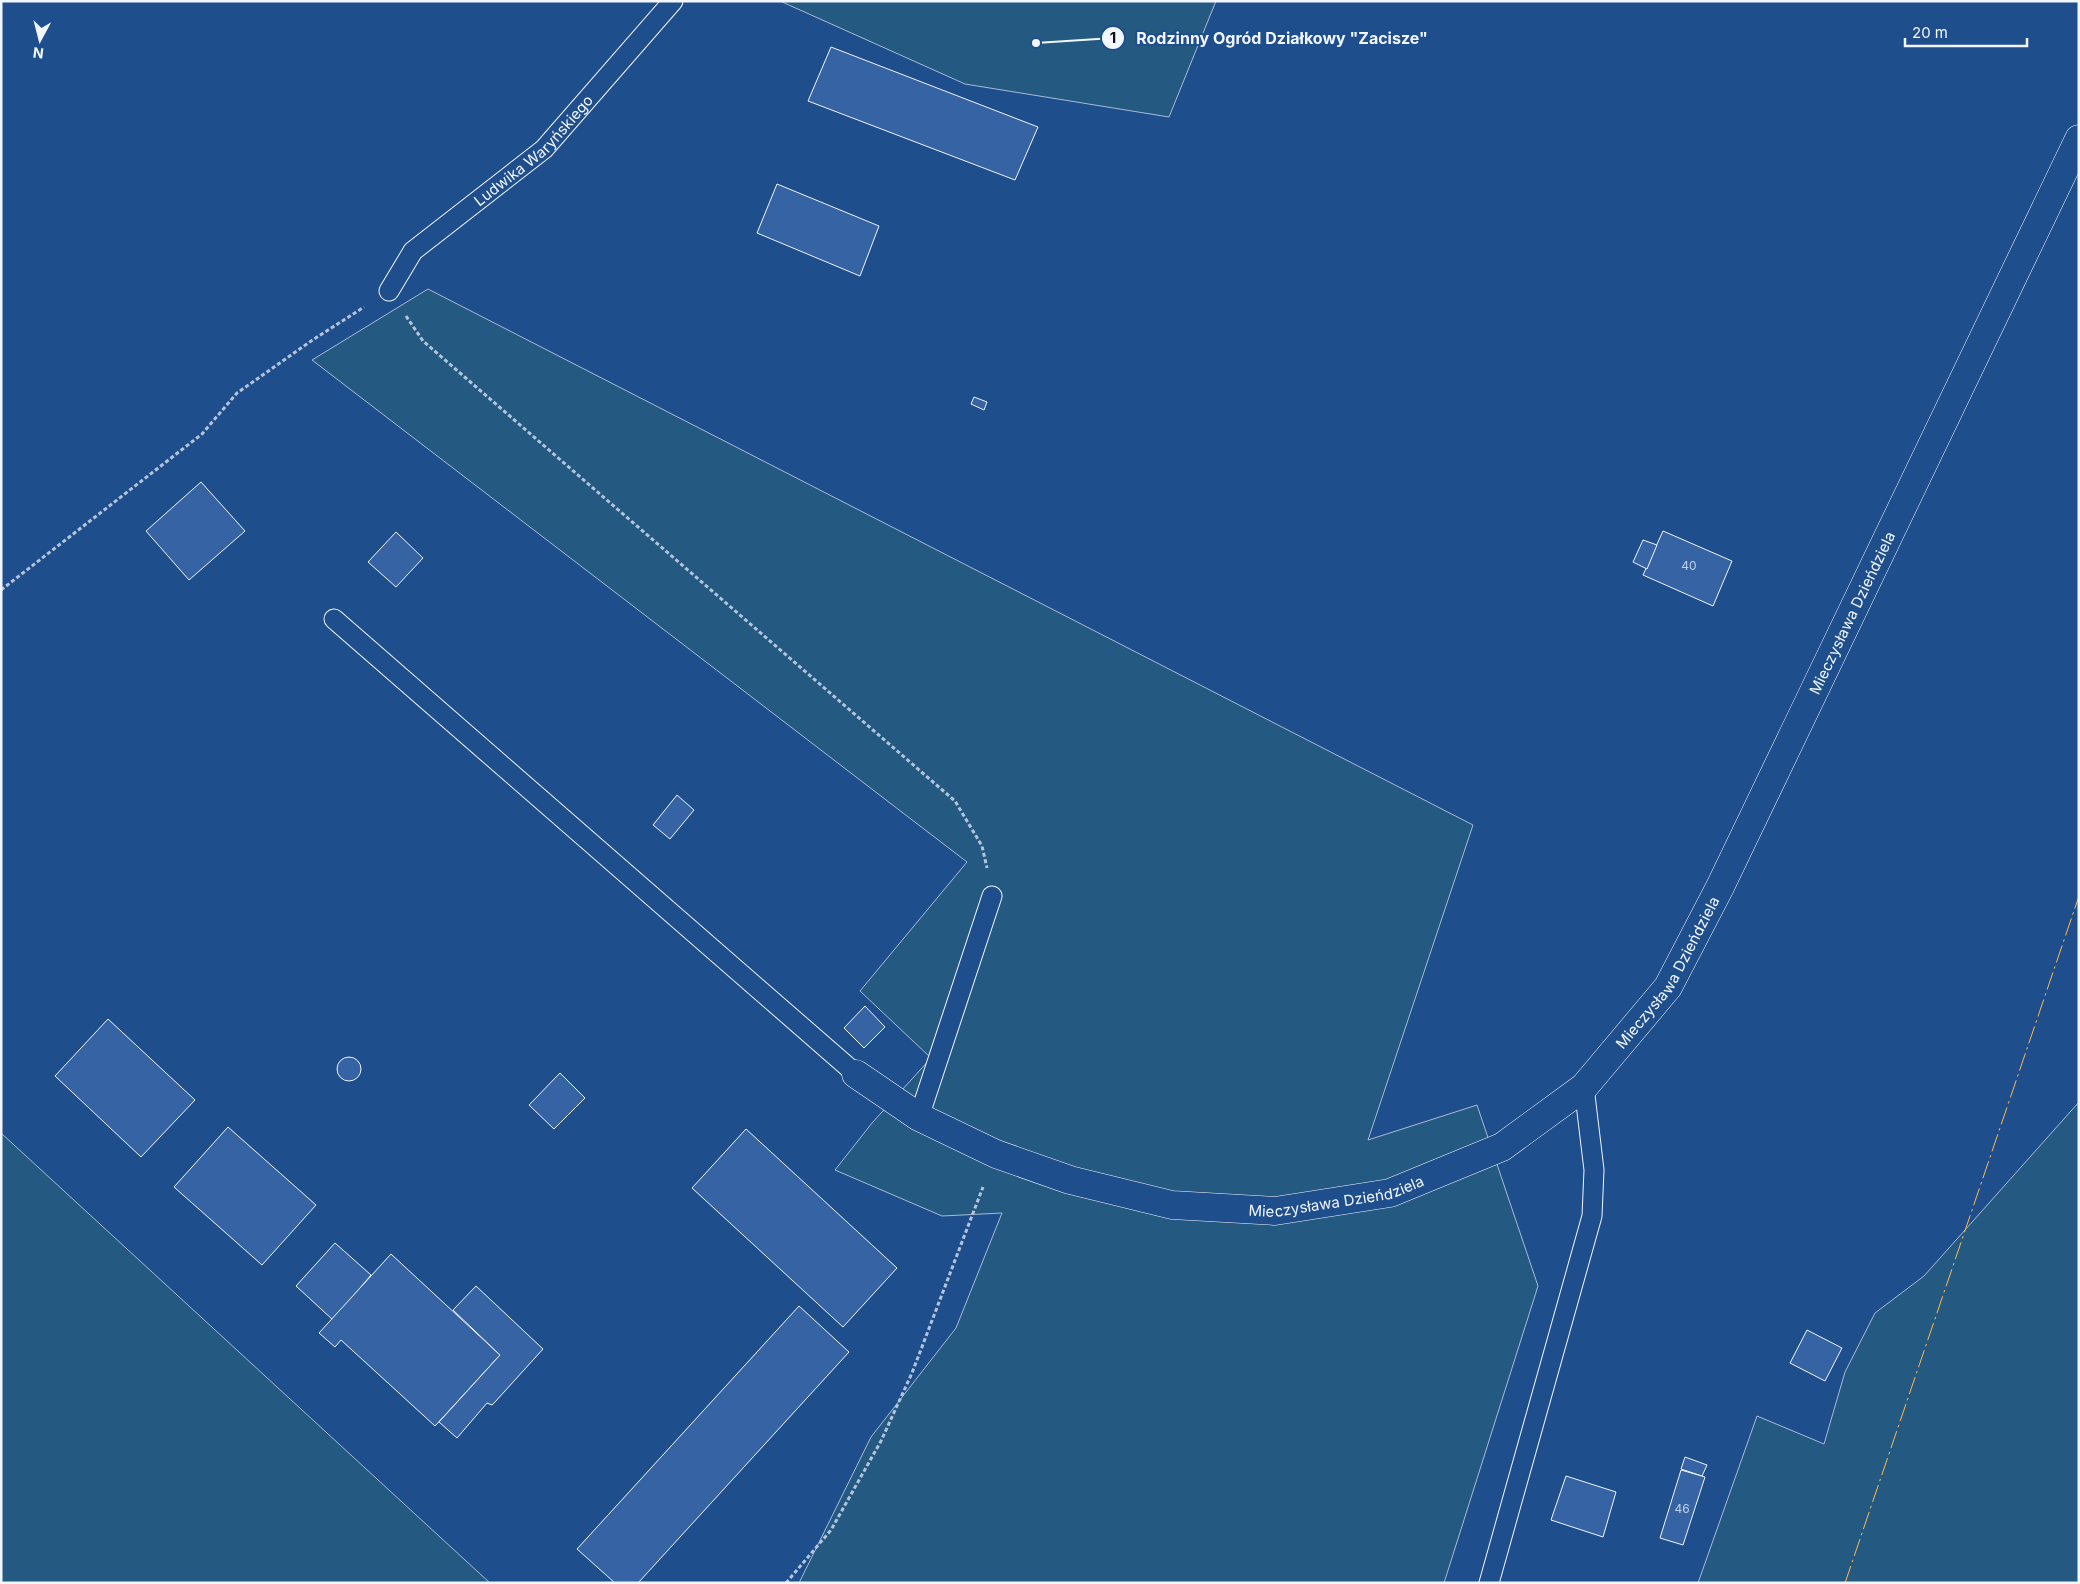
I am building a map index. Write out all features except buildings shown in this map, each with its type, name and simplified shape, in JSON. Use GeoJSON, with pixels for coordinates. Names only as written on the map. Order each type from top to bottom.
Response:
{"type":"FeatureCollection","features":[{"type":"Feature","properties":{"kind":"street","name":"Mieczysława Dzieńdziela"},"geometry":{"type":"LineString","coordinates":[[856,1074],[919,1117],[996,1154],[1070,1180],[1172,1205],[1275,1211],[1390,1193],[1502,1147],[1584,1087],[1668,987],[1724,878],[2079,139]]}},
{"type":"Feature","properties":{"kind":"lane","name":"Ludwika Waryńskiego"},"geometry":{"type":"LineString","coordinates":[[389,291],[413,251],[544,148],[673,1]]}},
{"type":"Feature","properties":{"kind":"lane"},"geometry":{"type":"LineString","coordinates":[[334,619],[856,1074]]}},
{"type":"Feature","properties":{"kind":"lane"},"geometry":{"type":"LineString","coordinates":[[919,1117],[992,896]]}},
{"type":"Feature","properties":{"kind":"lane"},"geometry":{"type":"LineString","coordinates":[[1489,1583],[1592,1216],[1594,1170],[1584,1087]]}},
{"type":"Feature","properties":{"kind":"path"},"geometry":{"type":"LineString","coordinates":[[1,590],[202,434],[237,393],[314,339],[389,291],[423,341],[955,802],[982,846],[992,896]]}},
{"type":"Feature","properties":{"kind":"path"},"geometry":{"type":"LineString","coordinates":[[786,1583],[831,1530],[881,1441],[912,1374],[996,1154]]}},
{"type":"Feature","properties":{"kind":"shaded area"},"geometry":{"type":"Polygon","coordinates":[[[780,1],[1216,1],[1169,117],[965,84],[780,1]]]}},
{"type":"Feature","properties":{"kind":"shaded area"},"geometry":{"type":"Polygon","coordinates":[[[428,289],[1473,825],[1368,1140],[1477,1105],[1538,1286],[1444,1583],[799,1583],[871,1437],[956,1328],[1002,1213],[942,1216],[835,1170],[872,1123],[931,1058],[860,991],[967,862],[312,360],[428,289]]]}},
{"type":"Feature","properties":{"kind":"shaded area"},"geometry":{"type":"Polygon","coordinates":[[[2079,1102],[2079,1583],[1698,1583],[1757,1416],[1824,1444],[1845,1372],[1875,1313],[1924,1276],[2079,1102]]]}},
{"type":"Feature","properties":{"kind":"shaded area"},"geometry":{"type":"Polygon","coordinates":[[[1,1133],[490,1583],[1,1583],[1,1133]]]}},
{"type":"Feature","properties":{"kind":"power"},"geometry":{"type":"LineString","coordinates":[[1845,1583],[2079,896]]}},
{"type":"Feature","properties":{"kind":"place","name":"Rodzinny Ogród Działkowy \"Zacisze\""},"geometry":{"type":"Point","coordinates":[1036,43]}}]}
